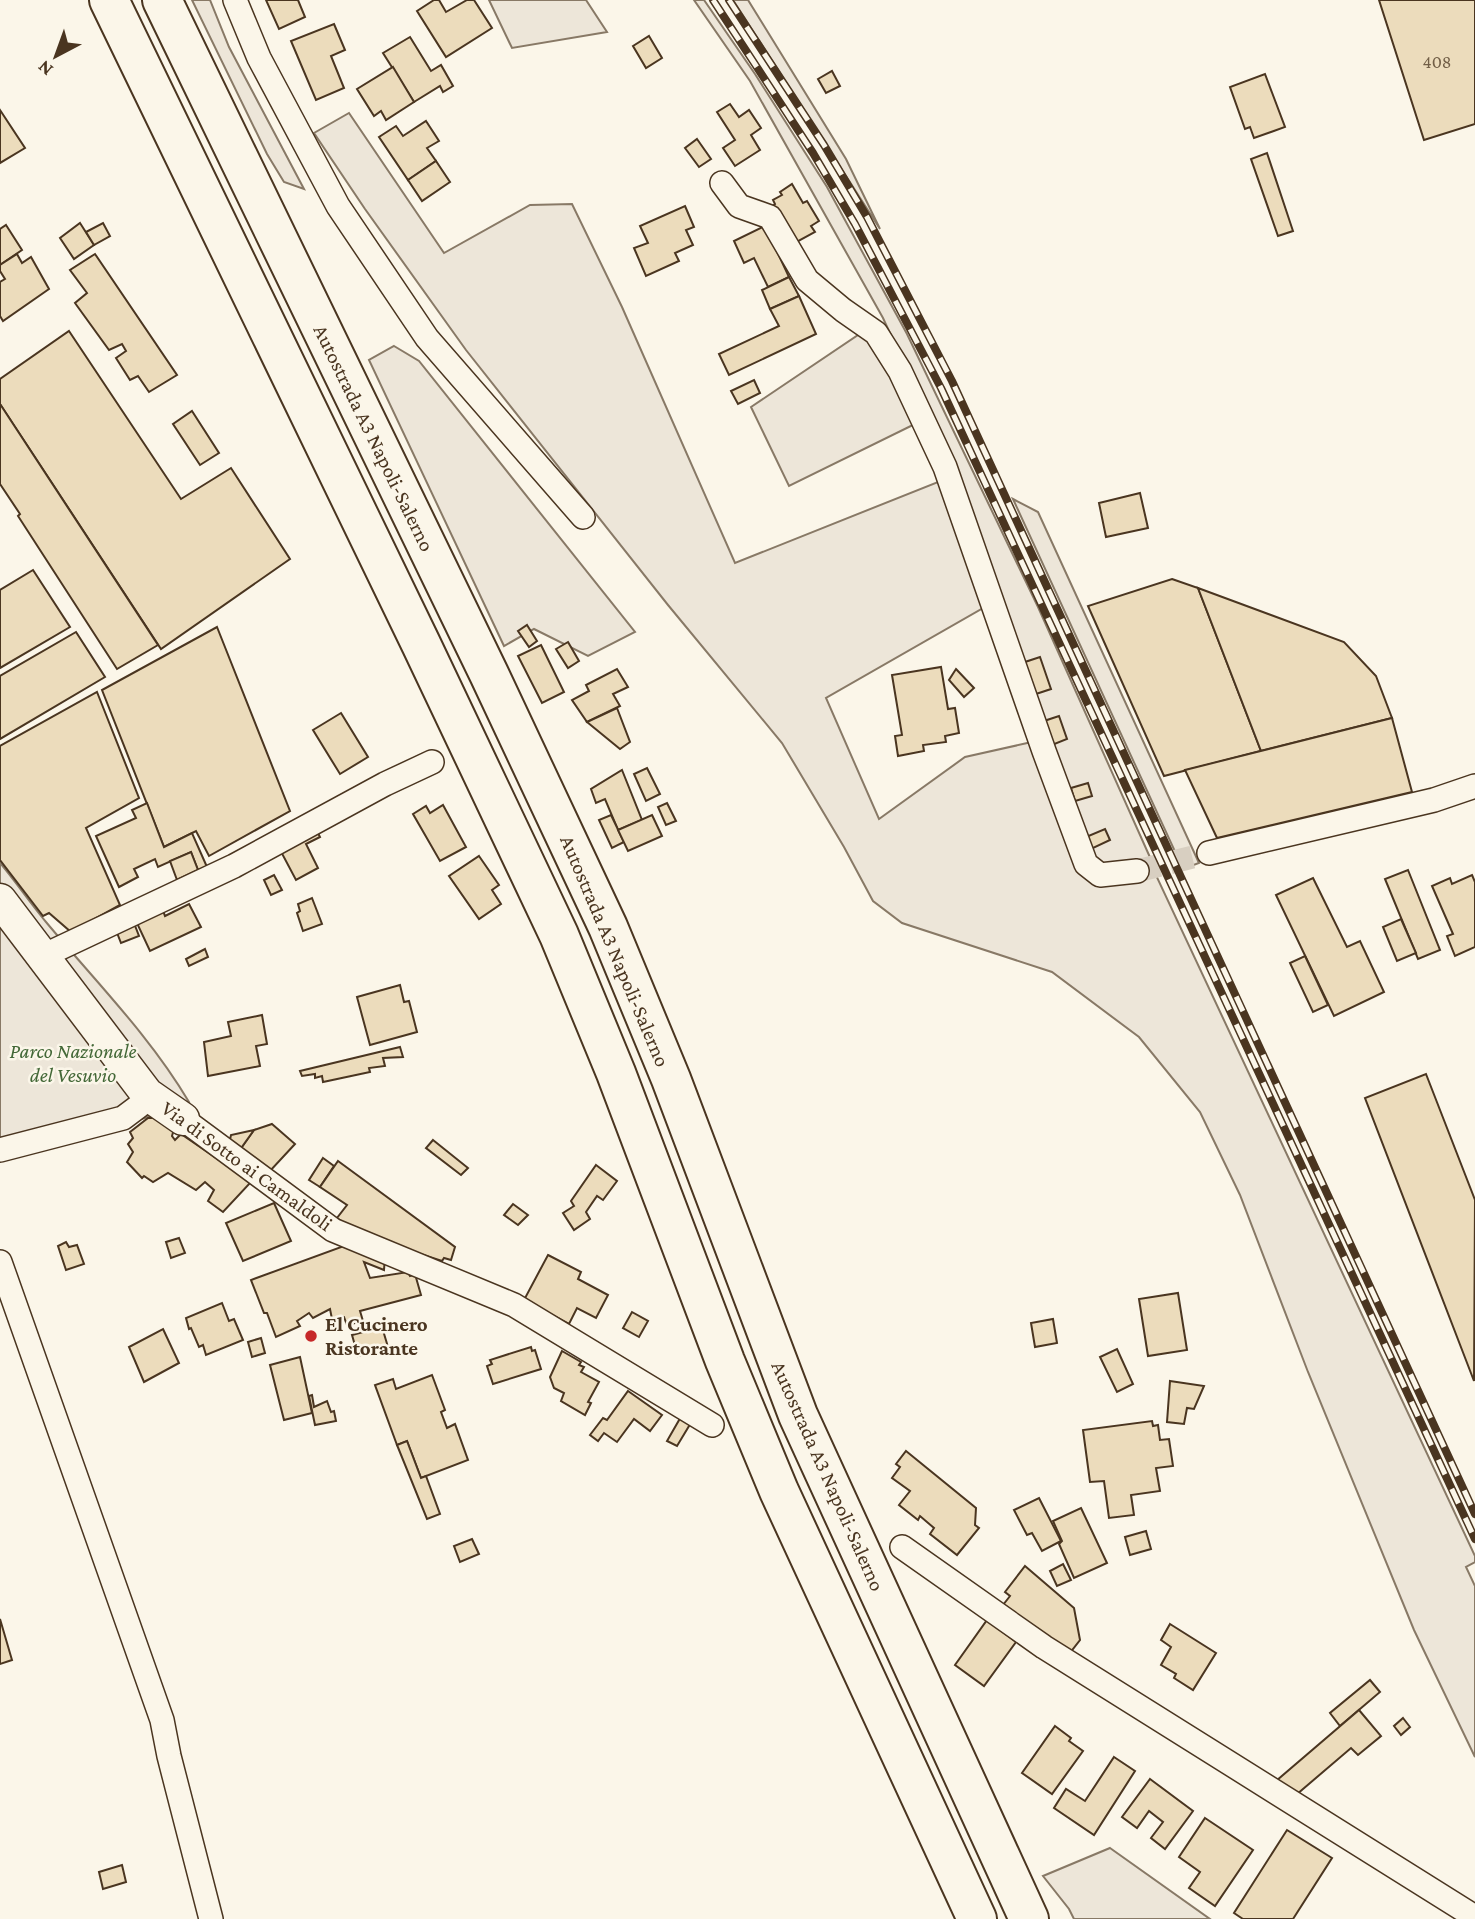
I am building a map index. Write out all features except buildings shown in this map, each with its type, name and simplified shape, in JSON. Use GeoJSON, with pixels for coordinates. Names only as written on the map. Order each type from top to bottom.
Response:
{"type":"FeatureCollection","features":[{"type":"Feature","properties":{"kind":"highway"},"geometry":{"type":"LineString","coordinates":[[109,0],[559,935],[616,1073],[725,1361],[779,1491],[977,1919]]}},
{"type":"Feature","properties":{"kind":"highway","name":"Autostrada A3 Napoli-Salerno"},"geometry":{"type":"LineString","coordinates":[[162,0],[495,686],[608,927],[671,1079],[798,1415],[1029,1919]]}},
{"type":"Feature","properties":{"kind":"street"},"geometry":{"type":"LineString","coordinates":[[235,0],[259,58],[352,228],[427,338],[583,517]]}},
{"type":"Feature","properties":{"kind":"street"},"geometry":{"type":"LineString","coordinates":[[722,183],[739,206],[770,217],[807,280],[876,333],[900,371],[945,467],[1086,864],[1100,875],[1136,872]]}},
{"type":"Feature","properties":{"kind":"street"},"geometry":{"type":"LineString","coordinates":[[43,956],[234,866],[384,784],[432,762]]}},
{"type":"Feature","properties":{"kind":"street"},"geometry":{"type":"LineString","coordinates":[[1209,853],[1434,800],[1475,786]]}},
{"type":"Feature","properties":{"kind":"street","name":"Via di Sotto ai Camaldoli"},"geometry":{"type":"LineString","coordinates":[[0,900],[147,1094],[333,1230],[514,1305],[712,1425]]}},
{"type":"Feature","properties":{"kind":"street"},"geometry":{"type":"LineString","coordinates":[[0,1150],[123,1118],[139,1106],[147,1094]]}},
{"type":"Feature","properties":{"kind":"street"},"geometry":{"type":"LineString","coordinates":[[0,1262],[162,1720],[211,1919]]}},
{"type":"Feature","properties":{"kind":"street"},"geometry":{"type":"LineString","coordinates":[[902,1547],[1044,1647],[1475,1917]]}},
{"type":"Feature","properties":{"kind":"green space"},"geometry":{"type":"Polygon","coordinates":[[[192,0],[210,0],[229,47],[304,189],[284,182],[267,154],[192,0]]]}},
{"type":"Feature","properties":{"kind":"green space"},"geometry":{"type":"Polygon","coordinates":[[[489,0],[586,0],[607,32],[512,48],[489,0]]]}},
{"type":"Feature","properties":{"kind":"green space"},"geometry":{"type":"Polygon","coordinates":[[[694,0],[704,0],[755,74],[827,187],[907,334],[1038,607],[1153,864],[1107,872],[1090,860],[951,465],[883,318],[750,81],[694,0]]]}},
{"type":"Feature","properties":{"kind":"green space"},"geometry":{"type":"Polygon","coordinates":[[[733,0],[748,0],[846,159],[880,229],[733,0]]]}},
{"type":"Feature","properties":{"kind":"green space"},"geometry":{"type":"Polygon","coordinates":[[[349,113],[444,253],[530,205],[572,204],[622,307],[735,563],[943,480],[990,604],[826,698],[879,819],[965,757],[1032,742],[1108,880],[1155,873],[1475,1556],[1475,1562],[1466,1567],[1475,1586],[1475,1757],[1414,1630],[1308,1372],[1240,1195],[1200,1112],[1139,1037],[1052,972],[902,923],[873,901],[782,743],[668,605],[466,350],[314,133],[349,113]]]}},
{"type":"Feature","properties":{"kind":"green space"},"geometry":{"type":"Polygon","coordinates":[[[867,329],[919,422],[789,486],[751,407],[867,329]]]}},
{"type":"Feature","properties":{"kind":"green space"},"geometry":{"type":"Polygon","coordinates":[[[394,346],[419,361],[635,632],[588,656],[534,629],[504,646],[369,360],[394,346]]]}},
{"type":"Feature","properties":{"kind":"green space"},"geometry":{"type":"Polygon","coordinates":[[[1013,499],[1038,512],[1199,863],[1183,869],[1013,499]]]}},
{"type":"Feature","properties":{"kind":"green space","name":"Parco Nazionale del Vesuvio"},"geometry":{"type":"Polygon","coordinates":[[[0,863],[46,922],[140,1032],[189,1102],[145,1118],[0,1155],[0,863]]]}},
{"type":"Feature","properties":{"kind":"green space"},"geometry":{"type":"Polygon","coordinates":[[[1110,1848],[1210,1919],[1074,1919],[1043,1876],[1110,1848]]]}},
{"type":"Feature","properties":{"kind":"tunnel"},"geometry":{"type":"LineString","coordinates":[[1137,871],[1209,853]]}},
{"type":"Feature","properties":{"kind":"railway"},"geometry":{"type":"LineString","coordinates":[[713,0],[813,153],[855,224],[941,388],[1475,1539]]}},
{"type":"Feature","properties":{"kind":"railway"},"geometry":{"type":"LineString","coordinates":[[729,0],[824,145],[867,217],[952,381],[1475,1514]]}},
{"type":"Feature","properties":{"kind":"place","name":"El Cucinero Ristorante"},"geometry":{"type":"Point","coordinates":[311,1336]}}]}
